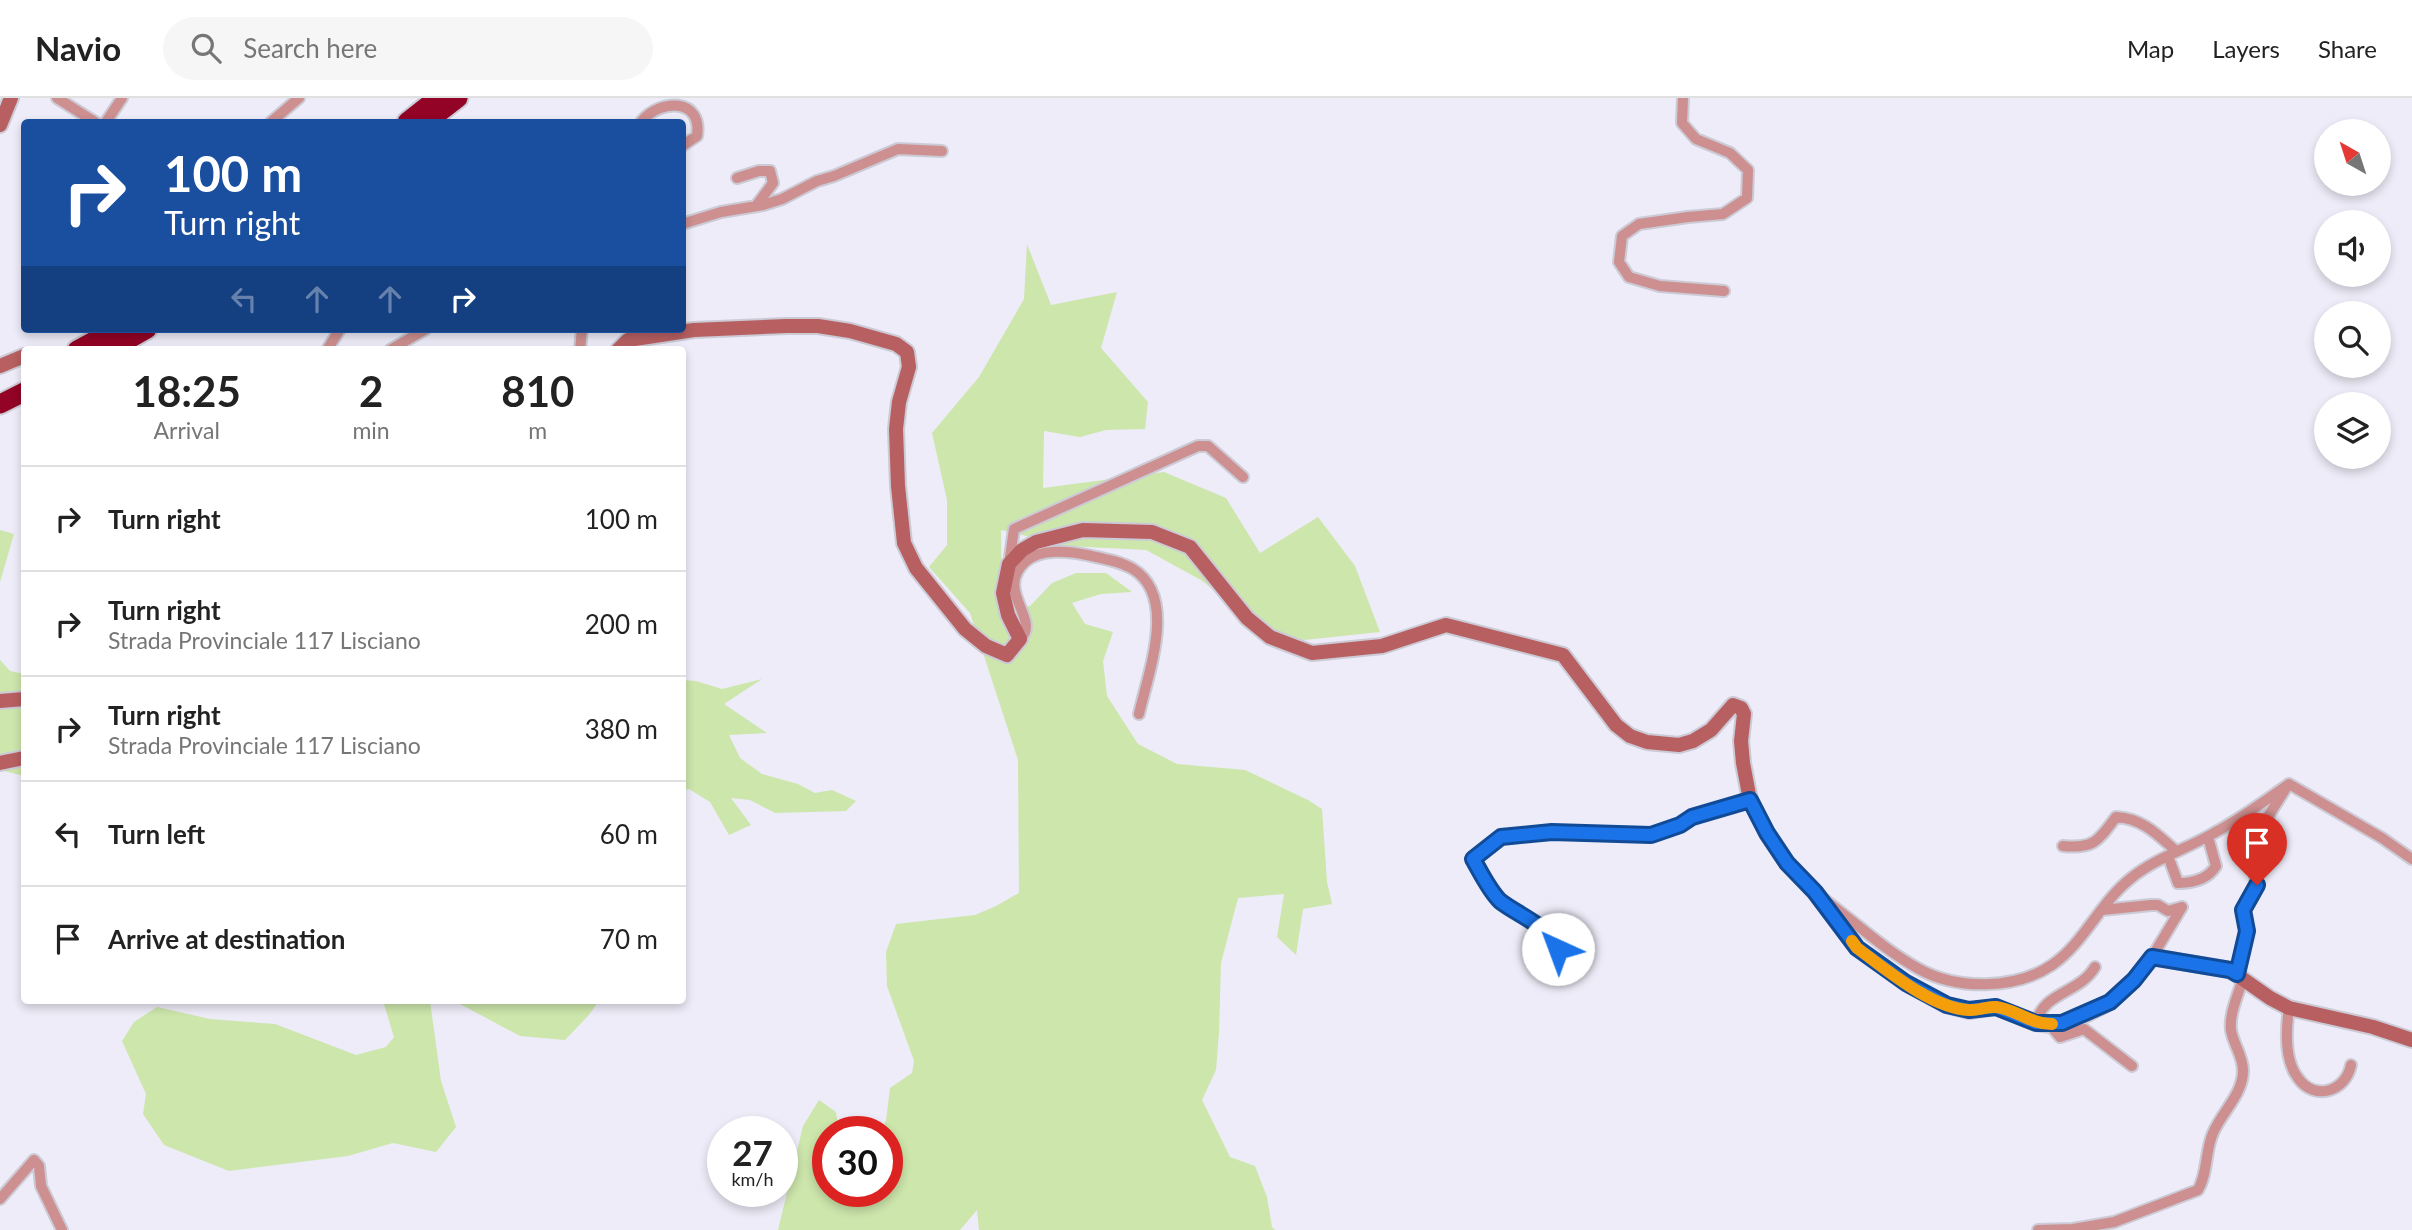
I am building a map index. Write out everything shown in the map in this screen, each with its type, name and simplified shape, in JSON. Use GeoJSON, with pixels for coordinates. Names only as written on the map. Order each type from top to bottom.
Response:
{"type":"FeatureCollection","features":[{"type":"Feature","properties":{"kind":"highway"},"geometry":{"type":"LineString","coordinates":[[411,119],[437,98]]}},
{"type":"Feature","properties":{"kind":"highway"},"geometry":{"type":"LineString","coordinates":[[431,119],[458,98]]}},
{"type":"Feature","properties":{"kind":"highway"},"geometry":{"type":"LineString","coordinates":[[89,346],[132,333]]}},
{"type":"Feature","properties":{"kind":"highway"},"geometry":{"type":"LineString","coordinates":[[0,390],[21,384]]}},
{"type":"Feature","properties":{"kind":"highway"},"geometry":{"type":"LineString","coordinates":[[0,404],[21,385]]}},
{"type":"Feature","properties":{"kind":"street"},"geometry":{"type":"LineString","coordinates":[[0,125],[11,98]]}},
{"type":"Feature","properties":{"kind":"street"},"geometry":{"type":"LineString","coordinates":[[57,98],[91,119]]}},
{"type":"Feature","properties":{"kind":"street"},"geometry":{"type":"LineString","coordinates":[[108,119],[122,98]]}},
{"type":"Feature","properties":{"kind":"street"},"geometry":{"type":"LineString","coordinates":[[274,119],[299,98]]}},
{"type":"Feature","properties":{"kind":"street"},"geometry":{"type":"LineString","coordinates":[[1683,98],[1682,123],[1696,139],[1730,153],[1748,170],[1747,198],[1723,214],[1639,225],[1622,236],[1619,262],[1629,277],[1660,286],[1724,291]]}},
{"type":"Feature","properties":{"kind":"street"},"geometry":{"type":"LineString","coordinates":[[644,119],[663,104],[673,101],[683,104],[694,115],[698,129],[696,136],[686,143]]}},
{"type":"Feature","properties":{"kind":"street"},"geometry":{"type":"LineString","coordinates":[[686,223],[782,199],[817,181],[898,149],[942,151]]}},
{"type":"Feature","properties":{"kind":"street"},"geometry":{"type":"LineString","coordinates":[[737,178],[759,171],[770,171],[773,183],[755,206]]}},
{"type":"Feature","properties":{"kind":"street"},"geometry":{"type":"LineString","coordinates":[[686,331],[818,326],[896,344],[907,352],[909,367],[899,402],[896,429],[898,486],[904,543],[916,568],[965,629],[986,646],[1007,655],[1025,635],[1027,627],[1013,592],[1016,574],[1027,560],[1047,553],[1068,551],[1132,568],[1147,581],[1156,598],[1157,610],[1154,650],[1139,714]]}},
{"type":"Feature","properties":{"kind":"street"},"geometry":{"type":"LineString","coordinates":[[397,346],[419,333]]}},
{"type":"Feature","properties":{"kind":"street"},"geometry":{"type":"LineString","coordinates":[[622,346],[628,340],[674,333]]}},
{"type":"Feature","properties":{"kind":"street"},"geometry":{"type":"LineString","coordinates":[[0,366],[21,357]]}},
{"type":"Feature","properties":{"kind":"street"},"geometry":{"type":"LineString","coordinates":[[1020,639],[1008,615],[1003,593],[1014,529],[1198,446],[1208,446],[1243,477]]}},
{"type":"Feature","properties":{"kind":"street"},"geometry":{"type":"LineString","coordinates":[[1009,564],[1022,550],[1035,542],[1083,530],[1152,532],[1190,547],[1247,618],[1270,636],[1312,653],[1382,646],[1446,625],[1563,654],[1616,725],[1630,736],[1647,742],[1679,745],[1693,741],[1711,730],[1733,705],[1741,708],[1744,714],[1741,741],[1743,763],[1750,800],[1787,863],[1815,892],[1857,948],[1906,983],[1947,1005],[1969,1010],[1996,1007],[2043,1024],[2060,1037],[2084,1029],[2132,1066]]}},
{"type":"Feature","properties":{"kind":"street"},"geometry":{"type":"LineString","coordinates":[[0,701],[21,699]]}},
{"type":"Feature","properties":{"kind":"street"},"geometry":{"type":"LineString","coordinates":[[0,763],[21,759]]}},
{"type":"Feature","properties":{"kind":"street"},"geometry":{"type":"LineString","coordinates":[[1815,892],[1920,970],[1942,978],[1981,985],[2008,982],[2052,965],[2076,942],[2131,878],[2208,837],[2289,784]]}},
{"type":"Feature","properties":{"kind":"street"},"geometry":{"type":"LineString","coordinates":[[2289,784],[2382,838],[2412,859]]}},
{"type":"Feature","properties":{"kind":"street"},"geometry":{"type":"LineString","coordinates":[[2038,1230],[2073,1229],[2114,1222],[2198,1190],[2203,1181],[2209,1141],[2235,1097],[2244,1073],[2241,1054],[2231,1028],[2231,1019],[2247,931],[2243,910],[2257,887],[2250,847],[2255,846],[2264,823],[2289,784]]}},
{"type":"Feature","properties":{"kind":"street"},"geometry":{"type":"LineString","coordinates":[[1540,968],[1555,957],[1557,943],[1500,901],[1473,859],[1482,850],[1501,837],[1552,832],[1651,835],[1680,825],[1692,817],[1750,800]]}},
{"type":"Feature","properties":{"kind":"street"},"geometry":{"type":"LineString","coordinates":[[2063,846],[2084,848],[2098,840],[2116,817],[2137,820],[2172,854],[2178,883],[2201,879],[2211,874],[2216,866],[2208,837]]}},
{"type":"Feature","properties":{"kind":"street"},"geometry":{"type":"LineString","coordinates":[[2043,1024],[2062,1023],[2110,1002],[2134,980],[2152,957],[2182,907],[2168,911],[2158,905],[2102,910]]}},
{"type":"Feature","properties":{"kind":"street"},"geometry":{"type":"LineString","coordinates":[[2152,957],[2230,970],[2270,998],[2289,1007],[2373,1027],[2412,1040]]}},
{"type":"Feature","properties":{"kind":"street"},"geometry":{"type":"LineString","coordinates":[[2043,1024],[2038,1012],[2045,1004],[2088,979],[2095,967]]}},
{"type":"Feature","properties":{"kind":"street"},"geometry":{"type":"LineString","coordinates":[[2289,1007],[2289,1054],[2298,1080],[2315,1091],[2330,1091],[2345,1082],[2351,1065]]}},
{"type":"Feature","properties":{"kind":"street"},"geometry":{"type":"LineString","coordinates":[[0,1199],[34,1160],[39,1166],[41,1186],[62,1230]]}},
{"type":"Feature","properties":{"kind":"green space"},"geometry":{"type":"Polygon","coordinates":[[[1027,244],[1051,305],[1117,292],[1101,348],[1148,402],[1145,429],[1106,430],[1080,437],[1044,431],[1043,488],[1164,472],[1226,498],[1260,553],[1318,517],[1355,566],[1380,632],[1304,640],[1268,629],[1201,580],[1146,550],[1068,546],[1001,530],[1002,612],[1030,606],[1052,583],[1076,573],[1106,573],[1132,592],[1101,594],[1072,603],[1085,624],[1113,632],[1103,661],[1107,696],[1138,744],[1177,764],[1245,770],[1322,809],[1327,882],[1332,904],[1303,909],[1296,955],[1277,937],[1284,894],[1238,898],[1221,963],[1216,1070],[1202,1100],[1230,1157],[1255,1166],[1267,1197],[1272,1227],[1275,1230],[979,1230],[977,1210],[960,1230],[778,1230],[784,1207],[798,1207],[798,1147],[803,1126],[819,1100],[836,1112],[837,1116],[812,1116],[812,1207],[903,1207],[903,1116],[887,1116],[890,1088],[912,1073],[914,1061],[887,986],[886,952],[896,924],[975,915],[1019,893],[1018,760],[970,613],[929,567],[947,545],[947,500],[932,433],[979,377],[1024,299],[1027,244]]]}},
{"type":"Feature","properties":{"kind":"green space"},"geometry":{"type":"Polygon","coordinates":[[[0,530],[14,534],[0,582],[0,530]]]}},
{"type":"Feature","properties":{"kind":"green space"},"geometry":{"type":"Polygon","coordinates":[[[0,660],[10,671],[21,673],[21,775],[0,770],[0,660]]]}},
{"type":"Feature","properties":{"kind":"green space"},"geometry":{"type":"Polygon","coordinates":[[[762,679],[724,704],[767,733],[729,735],[740,758],[762,774],[798,784],[815,793],[832,790],[856,801],[846,811],[775,813],[750,800],[731,798],[751,825],[729,835],[710,802],[686,790],[686,680],[722,689],[762,679]]]}},
{"type":"Feature","properties":{"kind":"green space"},"geometry":{"type":"Polygon","coordinates":[[[384,1004],[430,1004],[441,1081],[456,1127],[436,1152],[393,1143],[348,1156],[229,1171],[164,1145],[143,1114],[146,1094],[122,1041],[134,1022],[157,1007],[210,1019],[275,1024],[356,1055],[386,1047],[394,1037],[384,1004]]]}},
{"type":"Feature","properties":{"kind":"green space"},"geometry":{"type":"Polygon","coordinates":[[[460,1004],[597,1004],[565,1040],[520,1036],[460,1004]]]}},
{"type":"Feature","properties":{"kind":"slow traffic"},"geometry":{"type":"LineString","coordinates":[[1852,941],[1857,948],[1906,983],[1947,1005],[1969,1010],[1996,1007],[2036,1023],[2052,1024]]}},
{"type":"Feature","properties":{"kind":"route"},"geometry":{"type":"LineString","coordinates":[[1558,949],[1557,943],[1549,935],[1500,901],[1473,859],[1482,850],[1501,837],[1552,832],[1651,835],[1680,825],[1692,817],[1750,800],[1787,863],[1815,892],[1857,948],[1906,983],[1947,1005],[1969,1010],[1996,1007],[2039,1024],[2062,1023],[2110,1002],[2134,980],[2152,957],[2230,970],[2237,974],[2247,931],[2243,910],[2257,885]]}}]}
